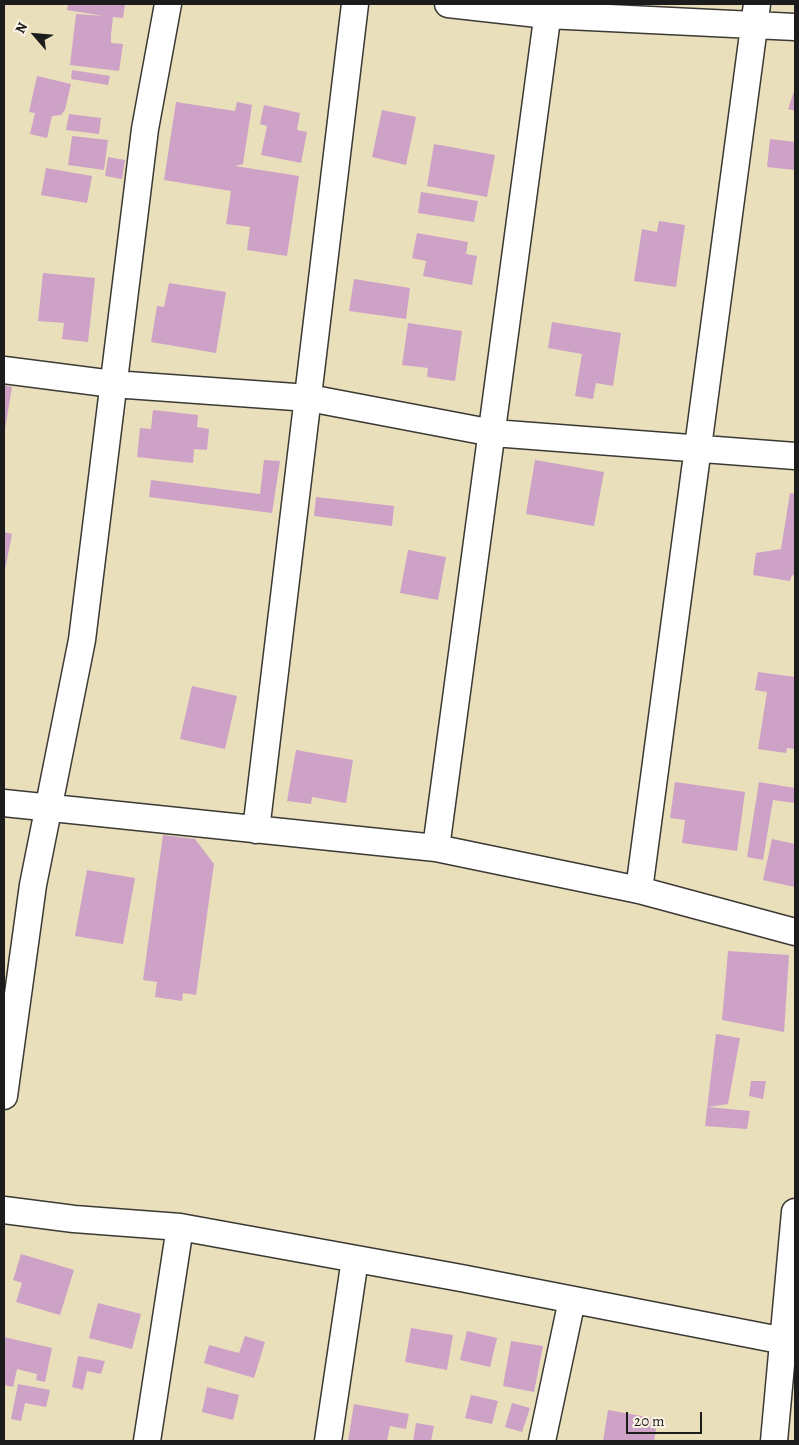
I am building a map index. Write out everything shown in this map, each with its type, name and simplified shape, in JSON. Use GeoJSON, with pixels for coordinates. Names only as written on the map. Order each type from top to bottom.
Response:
{"type":"FeatureCollection","features":[{"type":"Feature","properties":{"kind":"street"},"geometry":{"type":"LineString","coordinates":[[4,1096],[33,884],[82,640],[145,129],[168,4]]}},
{"type":"Feature","properties":{"kind":"street"},"geometry":{"type":"LineString","coordinates":[[256,830],[355,4]]}},
{"type":"Feature","properties":{"kind":"street"},"geometry":{"type":"LineString","coordinates":[[448,4],[548,10],[755,15],[795,27]]}},
{"type":"Feature","properties":{"kind":"street"},"geometry":{"type":"LineString","coordinates":[[436,848],[493,433],[548,10]]}},
{"type":"Feature","properties":{"kind":"street"},"geometry":{"type":"LineString","coordinates":[[640,890],[755,15]]}},
{"type":"Feature","properties":{"kind":"street"},"geometry":{"type":"LineString","coordinates":[[4,370],[113,384],[309,398],[493,433],[697,447],[795,456]]}},
{"type":"Feature","properties":{"kind":"street"},"geometry":{"type":"LineString","coordinates":[[4,803],[436,848],[640,890],[795,932]]}},
{"type":"Feature","properties":{"kind":"street"},"geometry":{"type":"LineString","coordinates":[[4,1210],[74,1219],[180,1227],[790,1342]]}},
{"type":"Feature","properties":{"kind":"street"},"geometry":{"type":"LineString","coordinates":[[774,1441],[790,1342],[795,1212]]}},
{"type":"Feature","properties":{"kind":"street"},"geometry":{"type":"LineString","coordinates":[[147,1441],[180,1227]]}},
{"type":"Feature","properties":{"kind":"street"},"geometry":{"type":"LineString","coordinates":[[328,1441],[355,1259]]}},
{"type":"Feature","properties":{"kind":"street"},"geometry":{"type":"LineString","coordinates":[[542,1441],[572,1300]]}},
{"type":"Feature","properties":{"kind":"building"},"geometry":{"type":"Polygon","coordinates":[[[68,4],[125,4],[123,18],[113,17],[111,35],[111,43],[123,44],[119,71],[70,65],[76,14],[104,16],[67,10],[68,4]]]}},
{"type":"Feature","properties":{"kind":"building"},"geometry":{"type":"Polygon","coordinates":[[[72,70],[110,76],[108,85],[71,79],[72,70]]]}},
{"type":"Feature","properties":{"kind":"building"},"geometry":{"type":"Polygon","coordinates":[[[37,76],[71,84],[65,110],[61,115],[52,116],[47,138],[30,134],[35,113],[29,112],[37,76]]]}},
{"type":"Feature","properties":{"kind":"building"},"geometry":{"type":"Polygon","coordinates":[[[795,88],[795,111],[788,109],[795,88]]]}},
{"type":"Feature","properties":{"kind":"building"},"geometry":{"type":"Polygon","coordinates":[[[176,102],[235,111],[237,102],[252,105],[243,164],[235,166],[299,176],[287,256],[247,250],[250,227],[226,224],[231,191],[164,180],[176,102]]]}},
{"type":"Feature","properties":{"kind":"building"},"geometry":{"type":"Polygon","coordinates":[[[264,105],[300,113],[297,130],[307,132],[301,163],[261,155],[267,126],[260,124],[264,105]]]}},
{"type":"Feature","properties":{"kind":"building"},"geometry":{"type":"Polygon","coordinates":[[[382,110],[416,117],[406,165],[372,157],[382,110]]]}},
{"type":"Feature","properties":{"kind":"building"},"geometry":{"type":"Polygon","coordinates":[[[69,114],[101,118],[99,134],[66,130],[69,114]]]}},
{"type":"Feature","properties":{"kind":"building"},"geometry":{"type":"Polygon","coordinates":[[[72,136],[108,140],[104,170],[68,165],[72,136]]]}},
{"type":"Feature","properties":{"kind":"building"},"geometry":{"type":"Polygon","coordinates":[[[770,139],[795,142],[795,170],[767,167],[770,139]]]}},
{"type":"Feature","properties":{"kind":"building"},"geometry":{"type":"Polygon","coordinates":[[[434,144],[495,155],[487,197],[427,186],[434,144]]]}},
{"type":"Feature","properties":{"kind":"building"},"geometry":{"type":"Polygon","coordinates":[[[108,157],[125,160],[122,179],[105,176],[108,157]]]}},
{"type":"Feature","properties":{"kind":"building"},"geometry":{"type":"Polygon","coordinates":[[[46,168],[92,176],[87,203],[41,195],[46,168]]]}},
{"type":"Feature","properties":{"kind":"building"},"geometry":{"type":"Polygon","coordinates":[[[421,192],[478,201],[474,222],[418,213],[421,192]]]}},
{"type":"Feature","properties":{"kind":"building"},"geometry":{"type":"Polygon","coordinates":[[[659,221],[685,225],[676,287],[634,281],[642,229],[657,232],[659,221]]]}},
{"type":"Feature","properties":{"kind":"building"},"geometry":{"type":"Polygon","coordinates":[[[417,233],[468,242],[466,254],[477,256],[472,285],[423,276],[426,261],[412,258],[417,233]]]}},
{"type":"Feature","properties":{"kind":"building"},"geometry":{"type":"Polygon","coordinates":[[[43,273],[95,278],[88,342],[62,339],[64,323],[38,321],[43,273]]]}},
{"type":"Feature","properties":{"kind":"building"},"geometry":{"type":"Polygon","coordinates":[[[354,279],[410,288],[406,319],[349,311],[354,279]]]}},
{"type":"Feature","properties":{"kind":"building"},"geometry":{"type":"Polygon","coordinates":[[[169,283],[226,292],[216,353],[151,342],[157,306],[164,307],[169,283]]]}},
{"type":"Feature","properties":{"kind":"building"},"geometry":{"type":"Polygon","coordinates":[[[552,322],[621,333],[613,386],[596,383],[593,399],[575,396],[582,354],[548,348],[552,322]]]}},
{"type":"Feature","properties":{"kind":"building"},"geometry":{"type":"Polygon","coordinates":[[[408,323],[462,331],[455,381],[427,377],[428,368],[402,365],[408,323]]]}},
{"type":"Feature","properties":{"kind":"building"},"geometry":{"type":"Polygon","coordinates":[[[4,385],[12,387],[5,429],[4,429],[4,385]]]}},
{"type":"Feature","properties":{"kind":"building"},"geometry":{"type":"Polygon","coordinates":[[[153,410],[198,415],[197,427],[209,429],[207,450],[194,449],[193,463],[137,457],[140,428],[151,429],[153,410]]]}},
{"type":"Feature","properties":{"kind":"building"},"geometry":{"type":"Polygon","coordinates":[[[264,460],[280,461],[272,513],[149,497],[151,480],[260,494],[264,460]]]}},
{"type":"Feature","properties":{"kind":"building"},"geometry":{"type":"Polygon","coordinates":[[[535,460],[604,472],[594,526],[526,514],[535,460]]]}},
{"type":"Feature","properties":{"kind":"building"},"geometry":{"type":"Polygon","coordinates":[[[790,493],[795,494],[795,576],[792,575],[790,581],[753,575],[756,553],[781,549],[790,493]]]}},
{"type":"Feature","properties":{"kind":"building"},"geometry":{"type":"Polygon","coordinates":[[[316,497],[394,506],[392,526],[314,516],[316,497]]]}},
{"type":"Feature","properties":{"kind":"building"},"geometry":{"type":"Polygon","coordinates":[[[4,532],[12,534],[5,570],[4,569],[4,532]]]}},
{"type":"Feature","properties":{"kind":"building"},"geometry":{"type":"Polygon","coordinates":[[[408,550],[446,557],[438,600],[400,593],[408,550]]]}},
{"type":"Feature","properties":{"kind":"building"},"geometry":{"type":"Polygon","coordinates":[[[758,672],[795,677],[795,749],[787,748],[786,753],[758,749],[767,692],[755,690],[758,672]]]}},
{"type":"Feature","properties":{"kind":"building"},"geometry":{"type":"Polygon","coordinates":[[[192,686],[237,696],[225,749],[180,739],[192,686]]]}},
{"type":"Feature","properties":{"kind":"building"},"geometry":{"type":"Polygon","coordinates":[[[296,750],[353,760],[346,803],[312,797],[311,804],[287,801],[296,750]]]}},
{"type":"Feature","properties":{"kind":"building"},"geometry":{"type":"Polygon","coordinates":[[[675,782],[745,792],[737,851],[682,843],[685,820],[670,818],[675,782]]]}},
{"type":"Feature","properties":{"kind":"building"},"geometry":{"type":"Polygon","coordinates":[[[759,782],[795,788],[795,803],[773,800],[763,860],[747,857],[759,782]]]}},
{"type":"Feature","properties":{"kind":"building"},"geometry":{"type":"Polygon","coordinates":[[[163,835],[195,839],[214,864],[196,995],[183,993],[182,1001],[155,997],[157,982],[143,980],[163,835]]]}},
{"type":"Feature","properties":{"kind":"building"},"geometry":{"type":"Polygon","coordinates":[[[772,839],[795,844],[795,887],[763,880],[772,839]]]}},
{"type":"Feature","properties":{"kind":"building"},"geometry":{"type":"Polygon","coordinates":[[[87,870],[135,878],[123,944],[75,936],[87,870]]]}},
{"type":"Feature","properties":{"kind":"building"},"geometry":{"type":"Polygon","coordinates":[[[728,951],[789,955],[784,1032],[722,1020],[728,951]]]}},
{"type":"Feature","properties":{"kind":"building"},"geometry":{"type":"Polygon","coordinates":[[[716,1034],[740,1038],[728,1104],[708,1107],[750,1111],[747,1129],[705,1126],[716,1034]]]}},
{"type":"Feature","properties":{"kind":"building"},"geometry":{"type":"Polygon","coordinates":[[[751,1081],[766,1081],[763,1099],[749,1096],[751,1081]]]}},
{"type":"Feature","properties":{"kind":"building"},"geometry":{"type":"Polygon","coordinates":[[[21,1254],[74,1270],[60,1315],[16,1302],[22,1283],[13,1280],[21,1254]]]}},
{"type":"Feature","properties":{"kind":"building"},"geometry":{"type":"Polygon","coordinates":[[[98,1303],[141,1314],[132,1349],[89,1338],[98,1303]]]}},
{"type":"Feature","properties":{"kind":"building"},"geometry":{"type":"Polygon","coordinates":[[[411,1328],[453,1335],[447,1370],[405,1362],[411,1328]]]}},
{"type":"Feature","properties":{"kind":"building"},"geometry":{"type":"Polygon","coordinates":[[[467,1331],[497,1338],[490,1367],[460,1360],[467,1331]]]}},
{"type":"Feature","properties":{"kind":"building"},"geometry":{"type":"Polygon","coordinates":[[[245,1336],[265,1342],[254,1378],[204,1363],[209,1345],[239,1353],[245,1336]]]}},
{"type":"Feature","properties":{"kind":"building"},"geometry":{"type":"Polygon","coordinates":[[[4,1337],[52,1348],[45,1382],[36,1380],[37,1374],[17,1369],[13,1387],[4,1385],[4,1337]]]}},
{"type":"Feature","properties":{"kind":"building"},"geometry":{"type":"Polygon","coordinates":[[[511,1341],[543,1346],[534,1392],[503,1386],[511,1341]]]}},
{"type":"Feature","properties":{"kind":"building"},"geometry":{"type":"Polygon","coordinates":[[[78,1356],[105,1361],[101,1374],[87,1371],[83,1390],[72,1387],[78,1356]]]}},
{"type":"Feature","properties":{"kind":"building"},"geometry":{"type":"Polygon","coordinates":[[[18,1384],[50,1390],[46,1407],[25,1403],[21,1421],[11,1419],[18,1384]]]}},
{"type":"Feature","properties":{"kind":"building"},"geometry":{"type":"Polygon","coordinates":[[[207,1387],[239,1395],[233,1420],[202,1412],[207,1387]]]}},
{"type":"Feature","properties":{"kind":"building"},"geometry":{"type":"Polygon","coordinates":[[[471,1395],[498,1401],[492,1424],[465,1418],[471,1395]]]}},
{"type":"Feature","properties":{"kind":"building"},"geometry":{"type":"Polygon","coordinates":[[[512,1403],[530,1408],[522,1432],[505,1427],[512,1403]]]}},
{"type":"Feature","properties":{"kind":"building"},"geometry":{"type":"Polygon","coordinates":[[[354,1404],[409,1414],[406,1429],[390,1426],[387,1441],[348,1441],[354,1404]]]}},
{"type":"Feature","properties":{"kind":"building"},"geometry":{"type":"Polygon","coordinates":[[[608,1410],[658,1419],[654,1441],[603,1441],[608,1410]]]}},
{"type":"Feature","properties":{"kind":"building"},"geometry":{"type":"Polygon","coordinates":[[[416,1423],[434,1426],[431,1441],[413,1441],[416,1423]]]}}]}
